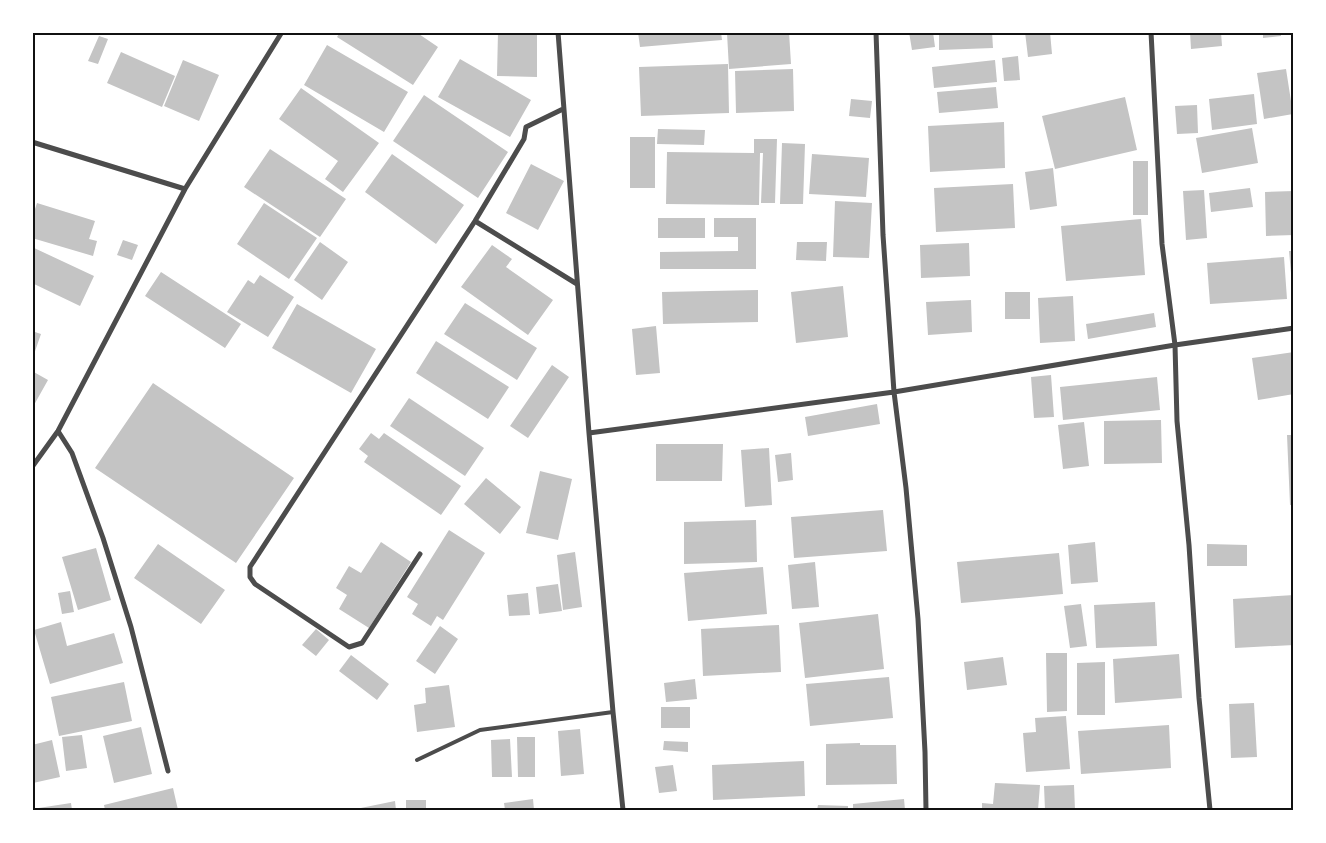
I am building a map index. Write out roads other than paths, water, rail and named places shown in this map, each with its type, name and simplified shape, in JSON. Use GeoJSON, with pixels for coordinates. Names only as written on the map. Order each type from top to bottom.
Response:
{"type":"FeatureCollection","features":[{"type":"Feature","properties":{"kind":"street"},"geometry":{"type":"LineString","coordinates":[[32,467],[58,431],[185,189],[282,32]]}},
{"type":"Feature","properties":{"kind":"street"},"geometry":{"type":"LineString","coordinates":[[558,32],[589,433],[623,810]]}},
{"type":"Feature","properties":{"kind":"street"},"geometry":{"type":"LineString","coordinates":[[876,32],[883,235],[894,392],[906,488],[918,619],[926,810]]}},
{"type":"Feature","properties":{"kind":"street"},"geometry":{"type":"LineString","coordinates":[[1151,32],[1162,244],[1175,345],[1177,420],[1189,544],[1199,698],[1210,810]]}},
{"type":"Feature","properties":{"kind":"street"},"geometry":{"type":"LineString","coordinates":[[420,554],[362,643],[349,647],[255,584],[250,577],[250,567],[475,221],[524,140],[526,127],[563,109]]}},
{"type":"Feature","properties":{"kind":"street"},"geometry":{"type":"LineString","coordinates":[[32,142],[185,189]]}},
{"type":"Feature","properties":{"kind":"street"},"geometry":{"type":"LineString","coordinates":[[475,221],[577,284]]}},
{"type":"Feature","properties":{"kind":"street"},"geometry":{"type":"LineString","coordinates":[[589,433],[894,392],[1175,345],[1294,328]]}},
{"type":"Feature","properties":{"kind":"street"},"geometry":{"type":"LineString","coordinates":[[58,431],[72,453],[103,538],[131,627],[168,771]]}},
{"type":"Feature","properties":{"kind":"lane"},"geometry":{"type":"LineString","coordinates":[[417,760],[480,730],[613,712]]}}]}
